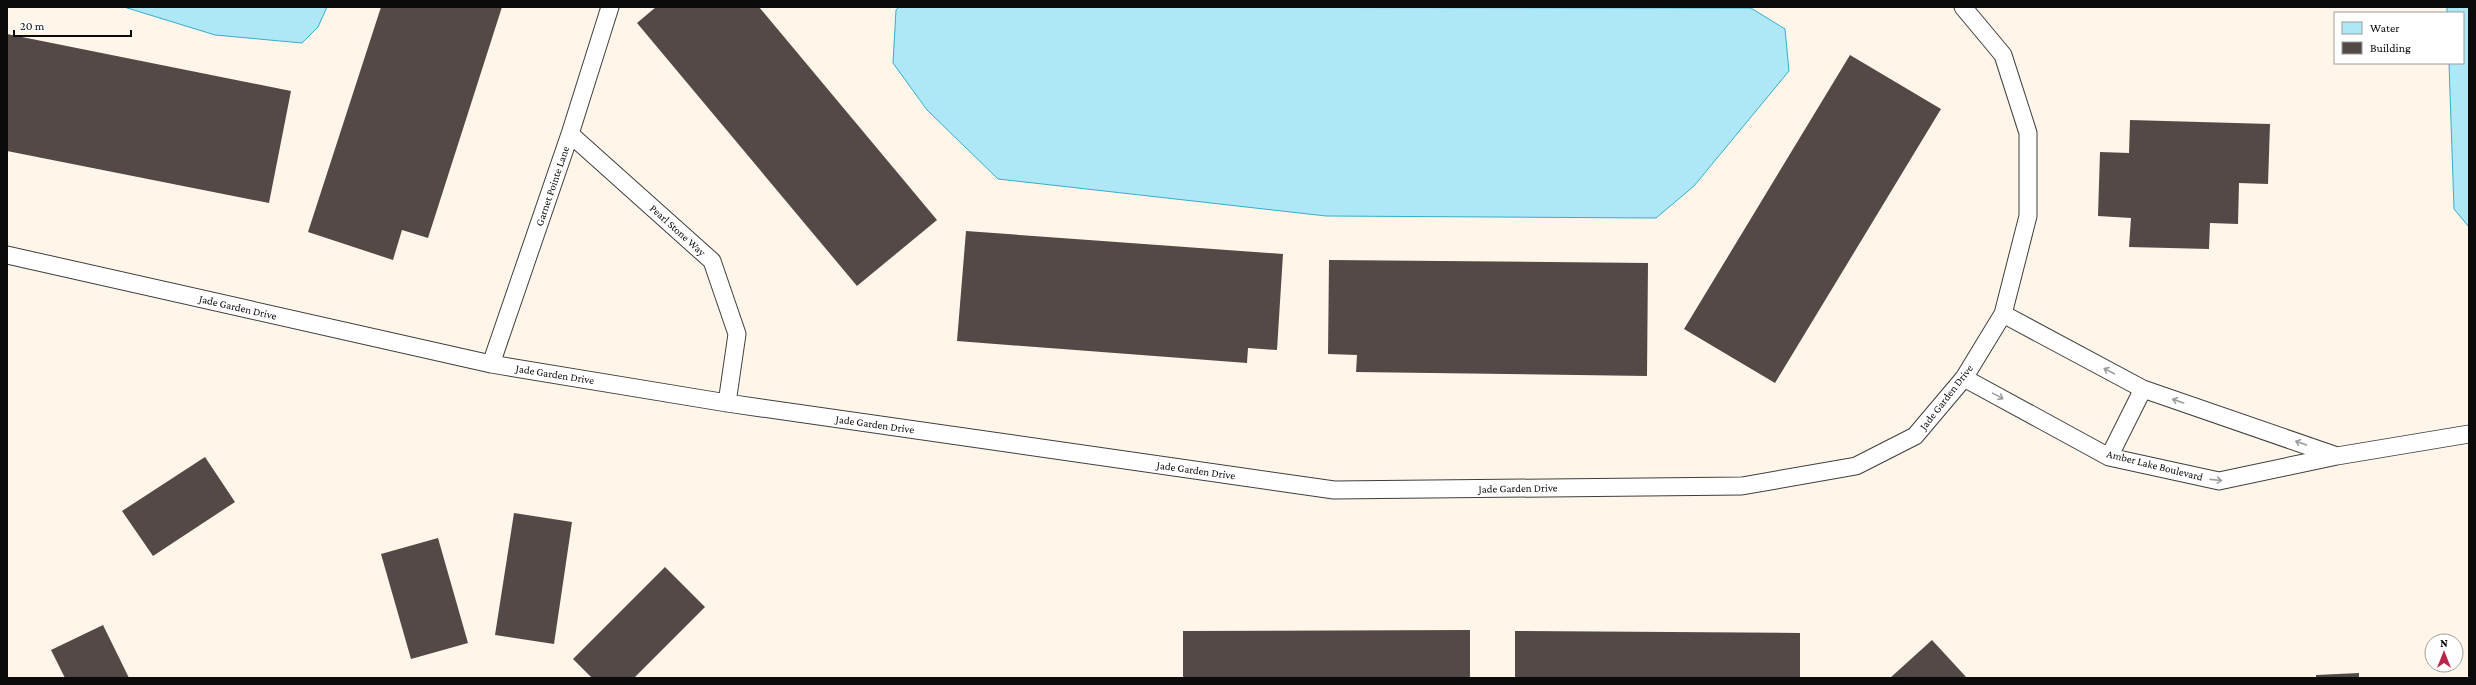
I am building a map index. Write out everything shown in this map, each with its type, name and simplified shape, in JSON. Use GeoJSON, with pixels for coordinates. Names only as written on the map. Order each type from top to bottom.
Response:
{"type":"FeatureCollection","features":[{"type":"Feature","properties":{"kind":"lane","name":"Garnet Pointe Lane"},"geometry":{"type":"LineString","coordinates":[[491,364],[570,134],[610,7]]}},
{"type":"Feature","properties":{"kind":"lane","name":"Jade Garden Drive"},"geometry":{"type":"LineString","coordinates":[[7,255],[491,364],[727,403],[1334,490],[1742,486],[1856,466],[1915,436],[1964,378],[2003,314],[2028,216],[2028,133],[2003,55],[1963,7]]}},
{"type":"Feature","properties":{"kind":"lane","name":"Pearl Stone Way"},"geometry":{"type":"LineString","coordinates":[[570,134],[712,261],[737,334],[727,403]]}},
{"type":"Feature","properties":{"kind":"lane","name":"Amber Lake Boulevard"},"geometry":{"type":"LineString","coordinates":[[2003,314],[2143,389],[2337,456]]}},
{"type":"Feature","properties":{"kind":"lane","name":"Amber Lake Boulevard"},"geometry":{"type":"LineString","coordinates":[[1964,378],[2109,456],[2219,481],[2337,456],[2469,434]]}},
{"type":"Feature","properties":{"kind":"lane"},"geometry":{"type":"LineString","coordinates":[[2109,456],[2143,389]]}},
{"type":"Feature","properties":{"kind":"water"},"geometry":{"type":"Polygon","coordinates":[[[124,7],[327,7],[318,27],[302,43],[215,35],[124,7]]]}},
{"type":"Feature","properties":{"kind":"water"},"geometry":{"type":"Polygon","coordinates":[[[899,7],[1751,8],[1785,29],[1789,71],[1694,186],[1656,218],[1326,216],[998,179],[927,110],[893,63],[896,10],[899,7]]]}},
{"type":"Feature","properties":{"kind":"water"},"geometry":{"type":"Polygon","coordinates":[[[2447,7],[2469,7],[2469,227],[2454,209],[2449,64],[2464,64],[2464,12],[2447,12],[2447,7]]]}},
{"type":"Feature","properties":{"kind":"building"},"geometry":{"type":"Polygon","coordinates":[[[381,7],[502,7],[428,238],[402,230],[393,260],[308,232],[381,7]]]}},
{"type":"Feature","properties":{"kind":"building"},"geometry":{"type":"Polygon","coordinates":[[[656,7],[759,7],[937,220],[857,286],[637,23],[656,7]]]}},
{"type":"Feature","properties":{"kind":"building"},"geometry":{"type":"Polygon","coordinates":[[[7,34],[291,91],[269,203],[7,151],[7,34]]]}},
{"type":"Feature","properties":{"kind":"building"},"geometry":{"type":"Polygon","coordinates":[[[1850,55],[1941,109],[1775,383],[1684,329],[1850,55]]]}},
{"type":"Feature","properties":{"kind":"building"},"geometry":{"type":"Polygon","coordinates":[[[2130,120],[2270,124],[2268,184],[2239,183],[2238,224],[2210,223],[2209,249],[2129,247],[2131,218],[2098,216],[2100,152],[2129,153],[2130,120]]]}},
{"type":"Feature","properties":{"kind":"building"},"geometry":{"type":"Polygon","coordinates":[[[966,231],[1283,254],[1277,350],[1248,348],[1247,363],[957,341],[966,231]]]}},
{"type":"Feature","properties":{"kind":"building"},"geometry":{"type":"Polygon","coordinates":[[[1329,260],[1648,263],[1647,376],[1356,372],[1357,355],[1328,354],[1329,260]]]}},
{"type":"Feature","properties":{"kind":"building"},"geometry":{"type":"Polygon","coordinates":[[[205,457],[235,502],[153,556],[122,511],[205,457]]]}},
{"type":"Feature","properties":{"kind":"building"},"geometry":{"type":"Polygon","coordinates":[[[514,513],[572,522],[554,644],[495,635],[514,513]]]}},
{"type":"Feature","properties":{"kind":"building"},"geometry":{"type":"Polygon","coordinates":[[[438,538],[468,643],[411,659],[381,554],[438,538]]]}},
{"type":"Feature","properties":{"kind":"building"},"geometry":{"type":"Polygon","coordinates":[[[665,567],[705,607],[634,678],[592,678],[573,659],[665,567]]]}},
{"type":"Feature","properties":{"kind":"building"},"geometry":{"type":"Polygon","coordinates":[[[103,625],[129,678],[65,678],[51,650],[103,625]]]}},
{"type":"Feature","properties":{"kind":"building"},"geometry":{"type":"Polygon","coordinates":[[[1470,630],[1470,678],[1183,678],[1183,631],[1470,630]]]}},
{"type":"Feature","properties":{"kind":"building"},"geometry":{"type":"Polygon","coordinates":[[[1515,631],[1800,633],[1800,678],[1515,678],[1515,631]]]}},
{"type":"Feature","properties":{"kind":"building"},"geometry":{"type":"Polygon","coordinates":[[[1932,640],[1967,678],[1890,678],[1932,640]]]}},
{"type":"Feature","properties":{"kind":"building"},"geometry":{"type":"Polygon","coordinates":[[[2359,673],[2359,678],[2316,678],[2316,675],[2359,673]]]}}]}
